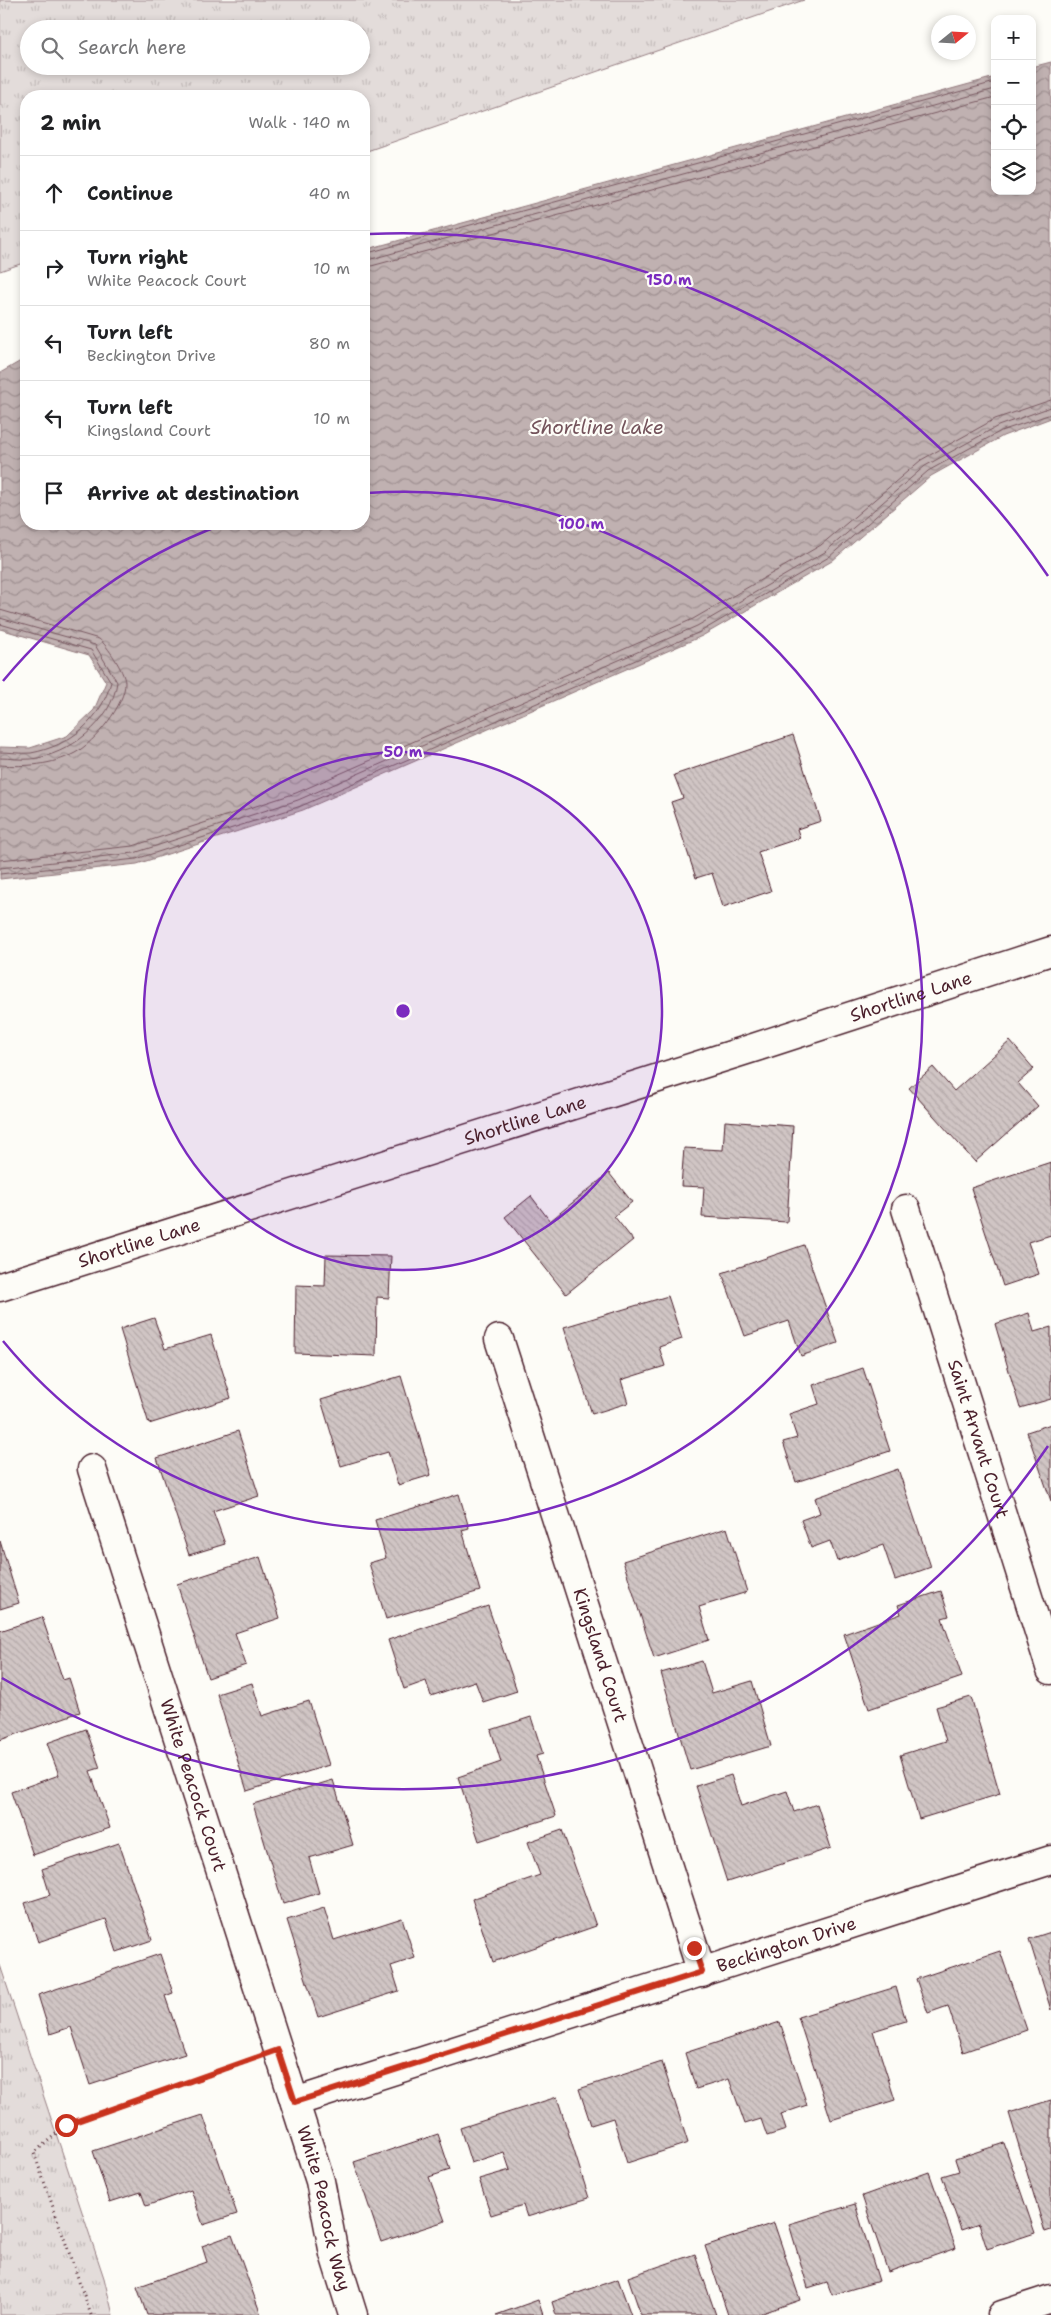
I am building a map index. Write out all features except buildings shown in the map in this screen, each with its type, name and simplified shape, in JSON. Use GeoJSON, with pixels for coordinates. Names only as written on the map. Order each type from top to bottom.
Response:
{"type":"FeatureCollection","features":[{"type":"Feature","properties":{"kind":"street","name":"Shortline Lane"},"geometry":{"type":"LineString","coordinates":[[0,1287],[1051,951]]}},
{"type":"Feature","properties":{"kind":"street","name":"Saint Arvant Court"},"geometry":{"type":"LineString","coordinates":[[906,1208],[1051,1670]]}},
{"type":"Feature","properties":{"kind":"street","name":"Kingsland Court"},"geometry":{"type":"LineString","coordinates":[[499,1339],[702,1972]]}},
{"type":"Feature","properties":{"kind":"street","name":"White Peacock Court"},"geometry":{"type":"LineString","coordinates":[[92,1469],[295,2102]]}},
{"type":"Feature","properties":{"kind":"street","name":"Beckington Drive"},"geometry":{"type":"LineString","coordinates":[[295,2102],[1051,1860]]}},
{"type":"Feature","properties":{"kind":"street","name":"White Peacock Way"},"geometry":{"type":"LineString","coordinates":[[295,2102],[320,2181],[334,2254],[353,2315]]}},
{"type":"Feature","properties":{"kind":"street"},"geometry":{"type":"LineString","coordinates":[[1002,2315],[1051,2299]]}},
{"type":"Feature","properties":{"kind":"path"},"geometry":{"type":"LineString","coordinates":[[91,2315],[34,2153],[66,2125],[278,2050]]}},
{"type":"Feature","properties":{"kind":"green space"},"geometry":{"type":"Polygon","coordinates":[[[0,0],[804,0],[370,150],[370,90],[20,90],[20,264],[0,271],[0,0]]]}},
{"type":"Feature","properties":{"kind":"green space"},"geometry":{"type":"Polygon","coordinates":[[[0,1965],[104,2278],[113,2315],[0,2315],[0,1965]]]}},
{"type":"Feature","properties":{"kind":"water","name":"Shortline Lake"},"geometry":{"type":"Polygon","coordinates":[[[1051,62],[1051,418],[1003,436],[931,476],[832,561],[702,636],[303,810],[137,864],[0,879],[0,747],[30,748],[67,736],[94,710],[106,682],[89,655],[0,629],[0,373],[20,361],[20,530],[370,530],[370,248],[991,78],[991,195],[1036,195],[1036,66],[1051,62]]]}},
{"type":"Feature","properties":{"kind":"route"},"geometry":{"type":"LineString","coordinates":[[66,2125],[278,2050],[295,2102],[702,1972],[694,1948]]}}]}
